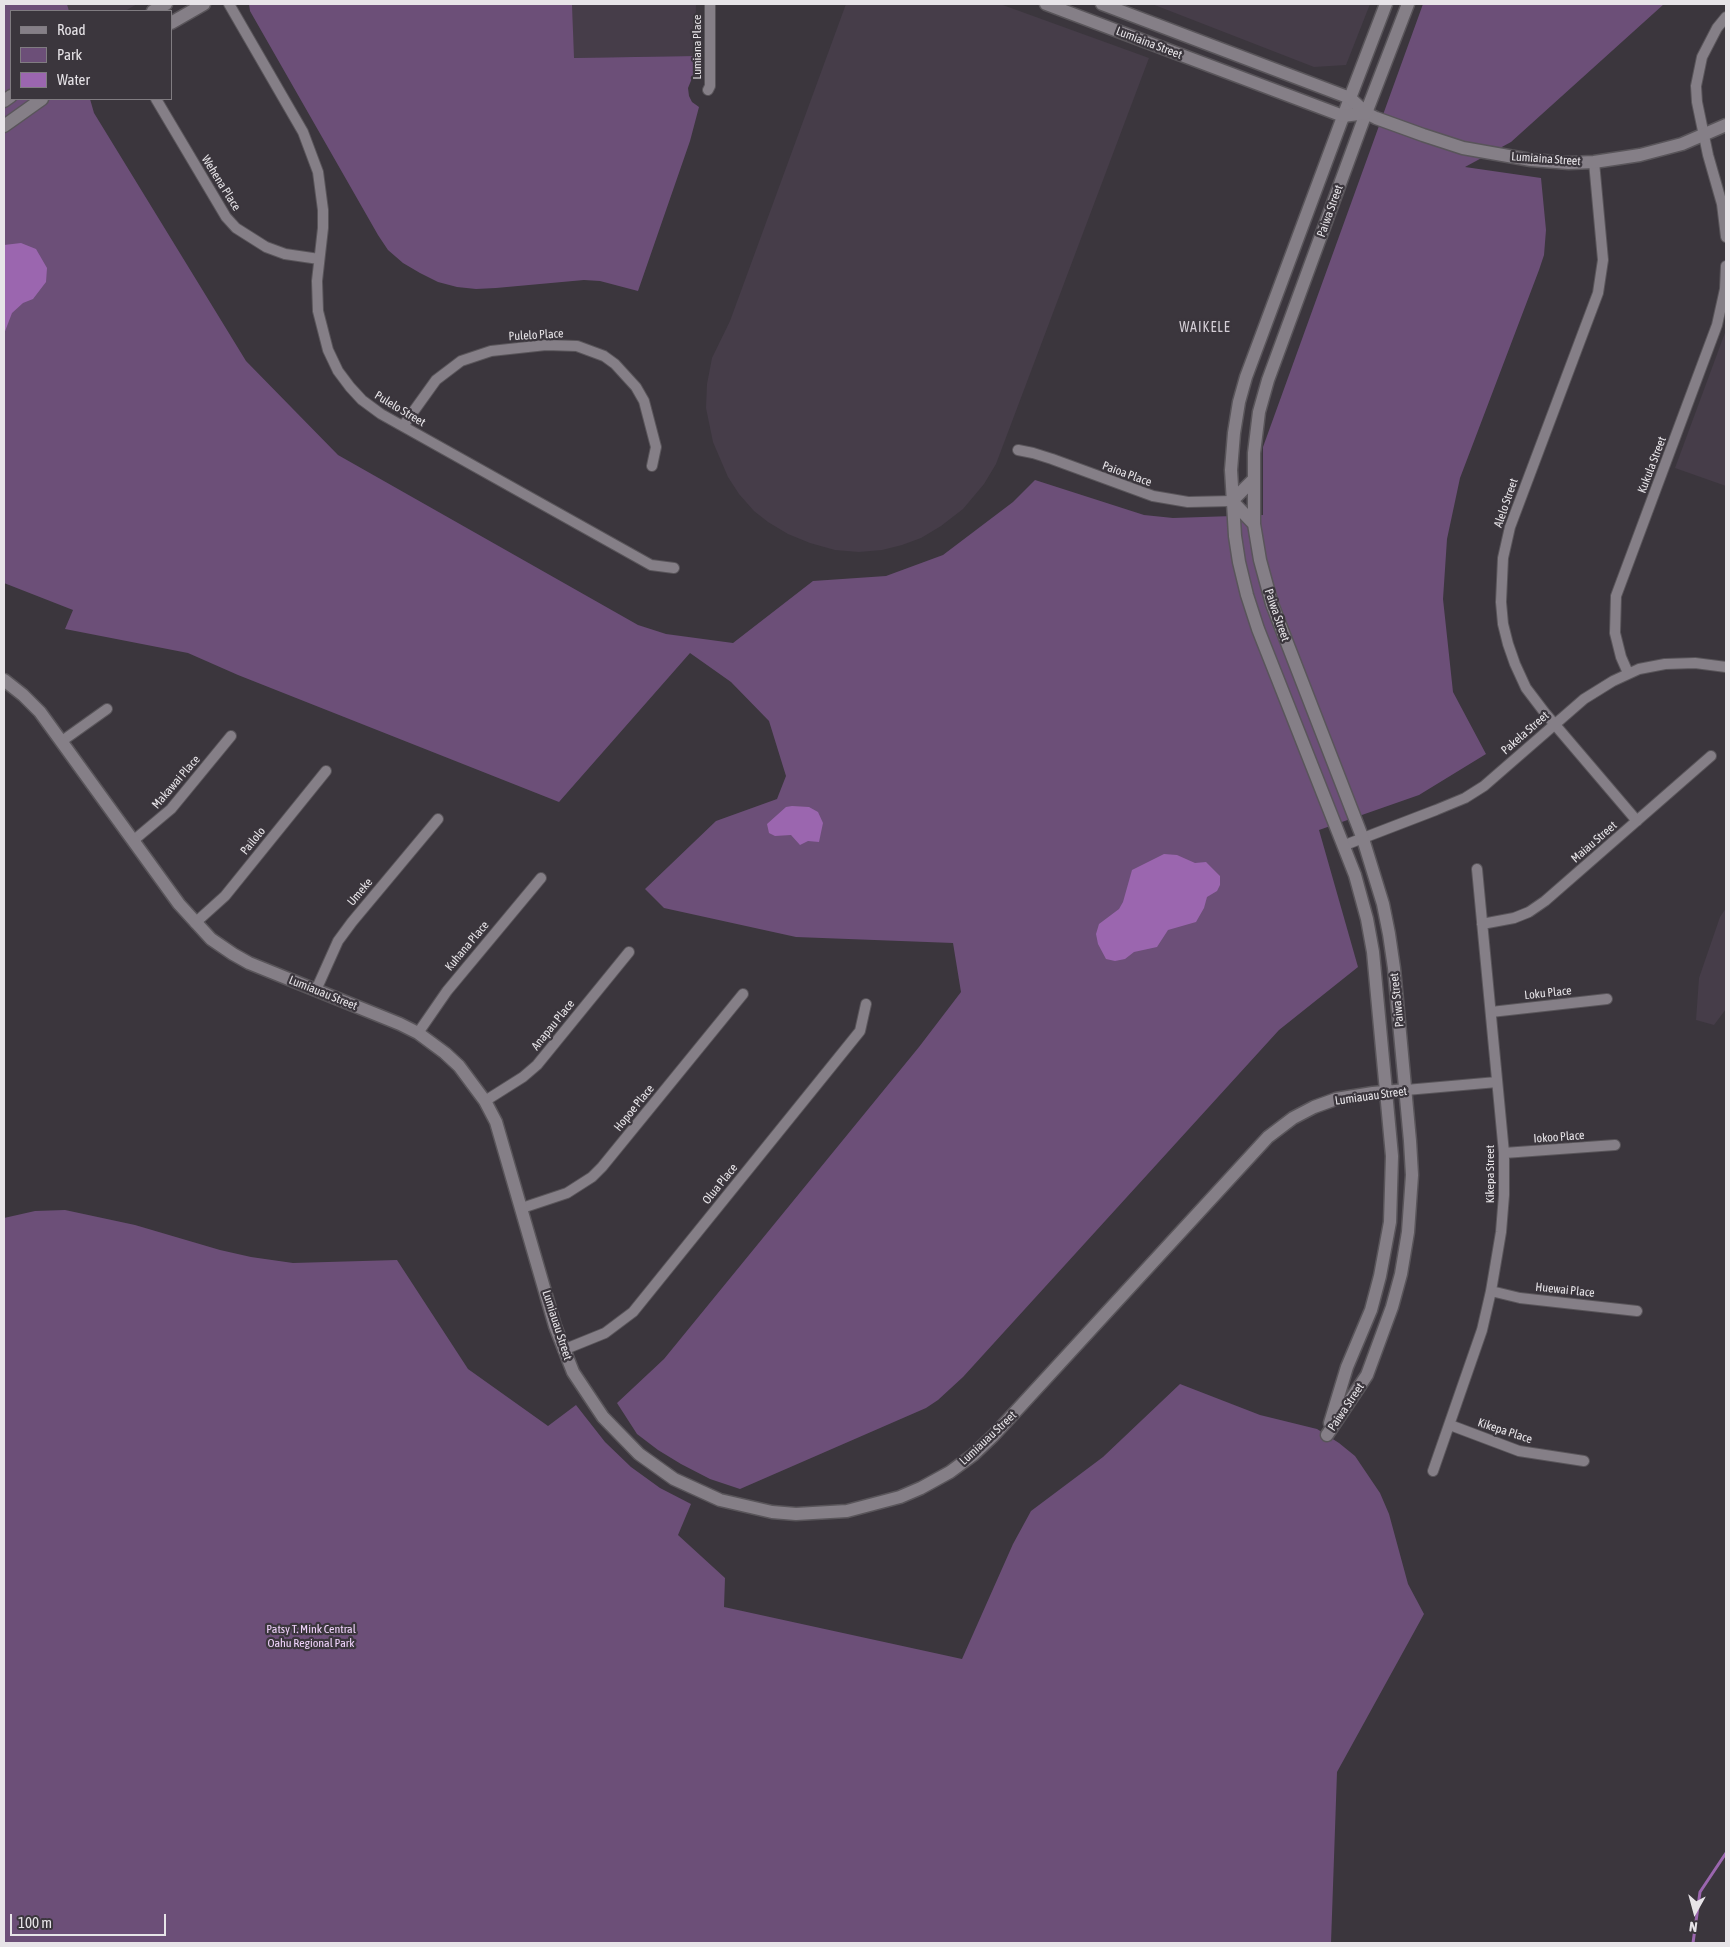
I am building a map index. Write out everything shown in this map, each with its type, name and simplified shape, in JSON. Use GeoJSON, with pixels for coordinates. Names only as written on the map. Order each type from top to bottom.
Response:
{"type":"FeatureCollection","features":[{"type":"Feature","properties":{"kind":"street"},"geometry":{"type":"LineString","coordinates":[[155,10],[166,4]]}},
{"type":"Feature","properties":{"kind":"street"},"geometry":{"type":"LineString","coordinates":[[172,22],[204,4]]}},
{"type":"Feature","properties":{"kind":"street","name":"Pulelo Street"},"geometry":{"type":"LineString","coordinates":[[230,4],[303,132],[318,172],[323,210],[323,228],[316,294],[328,350],[338,371],[350,388],[380,414],[651,565],[674,568]]}},
{"type":"Feature","properties":{"kind":"street","name":"Lumiana Place"},"geometry":{"type":"LineString","coordinates":[[708,90],[710,86],[710,4]]}},
{"type":"Feature","properties":{"kind":"street","name":"Lumiaina Street"},"geometry":{"type":"LineString","coordinates":[[1046,4],[1343,116],[1366,113]]}},
{"type":"Feature","properties":{"kind":"street","name":"Lumiaina Street"},"geometry":{"type":"LineString","coordinates":[[1102,4],[1350,98],[1366,113],[1376,118],[1423,135],[1472,149],[1531,160],[1569,163],[1594,162],[1640,155],[1682,144],[1726,125]]}},
{"type":"Feature","properties":{"kind":"street","name":"Paiwa Street"},"geometry":{"type":"LineString","coordinates":[[1386,4],[1246,377],[1239,402],[1234,434],[1232,501],[1238,562],[1258,628],[1355,875],[1369,927],[1373,952],[1387,1092],[1392,1156],[1391,1206],[1386,1246],[1370,1310],[1347,1367],[1327,1434],[1367,1375],[1386,1324],[1401,1274],[1408,1232],[1412,1175],[1406,1090],[1389,934],[1378,887],[1363,839],[1272,604],[1260,560],[1254,524],[1254,453],[1259,412],[1268,380],[1408,4]]}},
{"type":"Feature","properties":{"kind":"street"},"geometry":{"type":"LineString","coordinates":[[1726,17],[1716,28],[1707,45],[1697,75],[1697,102],[1722,204],[1726,237]]}},
{"type":"Feature","properties":{"kind":"street"},"geometry":{"type":"LineString","coordinates":[[4,126],[41,100]]}},
{"type":"Feature","properties":{"kind":"street","name":"Wehena Place"},"geometry":{"type":"LineString","coordinates":[[157,100],[226,217],[236,228],[266,247],[285,254],[319,260]]}},
{"type":"Feature","properties":{"kind":"street","name":"Alelo Street"},"geometry":{"type":"LineString","coordinates":[[1594,162],[1603,260],[1598,293],[1510,527],[1503,558],[1501,578],[1503,624],[1515,664],[1526,688],[1637,821]]}},
{"type":"Feature","properties":{"kind":"street","name":"Kukula Street"},"geometry":{"type":"LineString","coordinates":[[1628,673],[1621,657],[1615,632],[1616,596],[1717,325],[1725,289],[1726,266]]}},
{"type":"Feature","properties":{"kind":"street","name":"Pulelo Place"},"geometry":{"type":"LineString","coordinates":[[403,426],[436,380],[461,362],[491,351],[546,345],[577,346],[609,360],[636,387],[644,401],[656,447],[652,466]]}},
{"type":"Feature","properties":{"kind":"street","name":"Paioa Place"},"geometry":{"type":"LineString","coordinates":[[1018,450],[1052,459],[1153,496],[1188,502],[1232,501]]}},
{"type":"Feature","properties":{"kind":"street"},"geometry":{"type":"LineString","coordinates":[[1253,480],[1232,501],[1254,524]]}},
{"type":"Feature","properties":{"kind":"street","name":"Pakela Street"},"geometry":{"type":"LineString","coordinates":[[1345,846],[1465,798],[1484,786],[1597,689],[1628,673],[1665,664],[1695,663],[1726,667]]}},
{"type":"Feature","properties":{"kind":"street","name":"Lumiauau Street"},"geometry":{"type":"LineString","coordinates":[[4,680],[40,712],[179,904],[211,939],[257,967],[418,1033],[444,1052],[459,1066],[485,1101],[496,1122],[555,1326],[573,1372],[588,1396],[620,1436],[639,1454],[691,1488],[720,1500],[744,1506],[796,1514],[847,1511],[900,1497],[921,1488],[950,1472],[973,1455],[993,1436],[1268,1137],[1293,1118],[1314,1107],[1336,1099],[1387,1092],[1497,1082]]}},
{"type":"Feature","properties":{"kind":"street"},"geometry":{"type":"LineString","coordinates":[[62,741],[107,709]]}},
{"type":"Feature","properties":{"kind":"street","name":"Makawai Place"},"geometry":{"type":"LineString","coordinates":[[134,840],[172,809],[231,736]]}},
{"type":"Feature","properties":{"kind":"street","name":"Maiau Street"},"geometry":{"type":"LineString","coordinates":[[1482,924],[1514,918],[1529,912],[1545,901],[1711,756]]}},
{"type":"Feature","properties":{"kind":"street","name":"Pailolo"},"geometry":{"type":"LineString","coordinates":[[195,922],[225,896],[326,772]]}},
{"type":"Feature","properties":{"kind":"street","name":"Umeke"},"geometry":{"type":"LineString","coordinates":[[316,990],[338,941],[438,819]]}},
{"type":"Feature","properties":{"kind":"street","name":"Kikepa Street"},"geometry":{"type":"LineString","coordinates":[[1433,1471],[1476,1349],[1491,1291],[1501,1232],[1504,1195],[1504,1153],[1477,869]]}},
{"type":"Feature","properties":{"kind":"street","name":"Kuhana Place"},"geometry":{"type":"LineString","coordinates":[[418,1033],[452,984],[541,878]]}},
{"type":"Feature","properties":{"kind":"street","name":"Anapau Place"},"geometry":{"type":"LineString","coordinates":[[485,1101],[523,1078],[536,1065],[629,952]]}},
{"type":"Feature","properties":{"kind":"street","name":"Hopoe Place"},"geometry":{"type":"LineString","coordinates":[[522,1208],[567,1193],[592,1177],[743,994]]}},
{"type":"Feature","properties":{"kind":"street","name":"Loku Place"},"geometry":{"type":"LineString","coordinates":[[1491,1012],[1607,999]]}},
{"type":"Feature","properties":{"kind":"street","name":"Olua Place"},"geometry":{"type":"LineString","coordinates":[[564,1350],[604,1333],[633,1312],[860,1031],[866,1004]]}},
{"type":"Feature","properties":{"kind":"street","name":"Iokoo Place"},"geometry":{"type":"LineString","coordinates":[[1504,1153],[1615,1145]]}},
{"type":"Feature","properties":{"kind":"street","name":"Huewai Place"},"geometry":{"type":"LineString","coordinates":[[1491,1291],[1520,1298],[1637,1311]]}},
{"type":"Feature","properties":{"kind":"street","name":"Kikepa Place"},"geometry":{"type":"LineString","coordinates":[[1450,1425],[1519,1451],[1584,1461]]}},
{"type":"Feature","properties":{"kind":"shaded area"},"geometry":{"type":"Polygon","coordinates":[[[67,4],[137,4],[127,10],[69,10],[67,4]]]}},
{"type":"Feature","properties":{"kind":"shaded area"},"geometry":{"type":"Polygon","coordinates":[[[572,4],[696,4],[695,56],[573,58],[572,4]]]}},
{"type":"Feature","properties":{"kind":"shaded area"},"geometry":{"type":"Polygon","coordinates":[[[846,4],[1000,4],[1149,58],[996,464],[984,484],[963,509],[941,526],[921,538],[902,545],[882,550],[859,552],[835,550],[810,543],[788,534],[754,511],[739,494],[728,477],[713,442],[706,408],[707,384],[712,358],[730,321],[846,4]]]}},
{"type":"Feature","properties":{"kind":"shaded area"},"geometry":{"type":"Polygon","coordinates":[[[1152,4],[1370,4],[1346,65],[1314,67],[1152,4]]]}},
{"type":"Feature","properties":{"kind":"shaded area"},"geometry":{"type":"Polygon","coordinates":[[[1726,330],[1726,486],[1675,468],[1726,330]]]}},
{"type":"Feature","properties":{"kind":"shaded area"},"geometry":{"type":"Polygon","coordinates":[[[1726,908],[1726,1009],[1714,1025],[1696,1020],[1699,978],[1720,917],[1726,908]]]}},
{"type":"Feature","properties":{"kind":"green space"},"geometry":{"type":"Polygon","coordinates":[[[4,4],[67,4],[69,10],[10,10],[10,100],[90,100],[94,113],[246,361],[338,455],[638,625],[666,634],[733,643],[813,581],[886,576],[943,555],[1013,502],[1035,480],[1144,515],[1173,518],[1263,515],[1263,447],[1423,4],[1664,4],[1511,142],[1465,167],[1541,178],[1546,230],[1544,255],[1539,270],[1460,478],[1447,539],[1443,599],[1453,692],[1486,754],[1419,795],[1319,830],[1358,967],[1279,1030],[963,1377],[938,1400],[926,1408],[740,1489],[710,1479],[658,1450],[637,1434],[617,1403],[664,1359],[919,1047],[961,992],[953,943],[796,937],[664,908],[645,889],[716,821],[777,799],[786,776],[769,721],[731,682],[690,653],[559,802],[238,675],[188,653],[65,629],[73,610],[4,583],[4,4]]]}},
{"type":"Feature","properties":{"kind":"green space"},"geometry":{"type":"Polygon","coordinates":[[[249,4],[572,4],[574,58],[695,56],[695,71],[688,88],[692,102],[699,107],[690,141],[638,291],[600,281],[584,280],[496,288],[476,289],[457,287],[438,282],[403,263],[388,250],[378,235],[250,11],[249,4]]]}},
{"type":"Feature","properties":{"kind":"green space","name":"Patsy T. Mink Central Oahu Regional Park"},"geometry":{"type":"Polygon","coordinates":[[[65,1210],[135,1225],[251,1257],[293,1263],[397,1260],[468,1369],[548,1426],[576,1405],[605,1442],[631,1467],[660,1488],[691,1504],[678,1535],[725,1578],[724,1607],[962,1659],[1013,1544],[1031,1511],[1103,1457],[1180,1384],[1260,1415],[1317,1429],[1355,1456],[1380,1493],[1389,1514],[1408,1584],[1424,1614],[1337,1772],[1331,1943],[4,1943],[4,1218],[35,1211],[65,1210]]]}},
{"type":"Feature","properties":{"kind":"water"},"geometry":{"type":"Polygon","coordinates":[[[21,243],[36,249],[47,268],[46,282],[33,299],[23,303],[12,313],[4,334],[4,245],[21,243]]]}},
{"type":"Feature","properties":{"kind":"water"},"geometry":{"type":"Polygon","coordinates":[[[786,807],[809,807],[818,812],[823,823],[819,842],[808,841],[800,845],[791,835],[775,836],[769,833],[767,824],[786,807]]]}},
{"type":"Feature","properties":{"kind":"water"},"geometry":{"type":"Polygon","coordinates":[[[1164,854],[1177,855],[1195,863],[1206,862],[1220,876],[1220,885],[1217,891],[1207,897],[1204,908],[1196,922],[1168,930],[1157,947],[1134,952],[1125,959],[1115,961],[1106,959],[1098,944],[1096,934],[1099,924],[1119,909],[1123,902],[1132,870],[1164,854]]]}},
{"type":"Feature","properties":{"kind":"waterway"},"geometry":{"type":"LineString","coordinates":[[1693,1943],[1700,1892],[1726,1853]]}},
{"type":"Feature","properties":{"kind":"district","name":"WAIKELE"},"geometry":{"type":"Point","coordinates":[1205,328]}}]}
